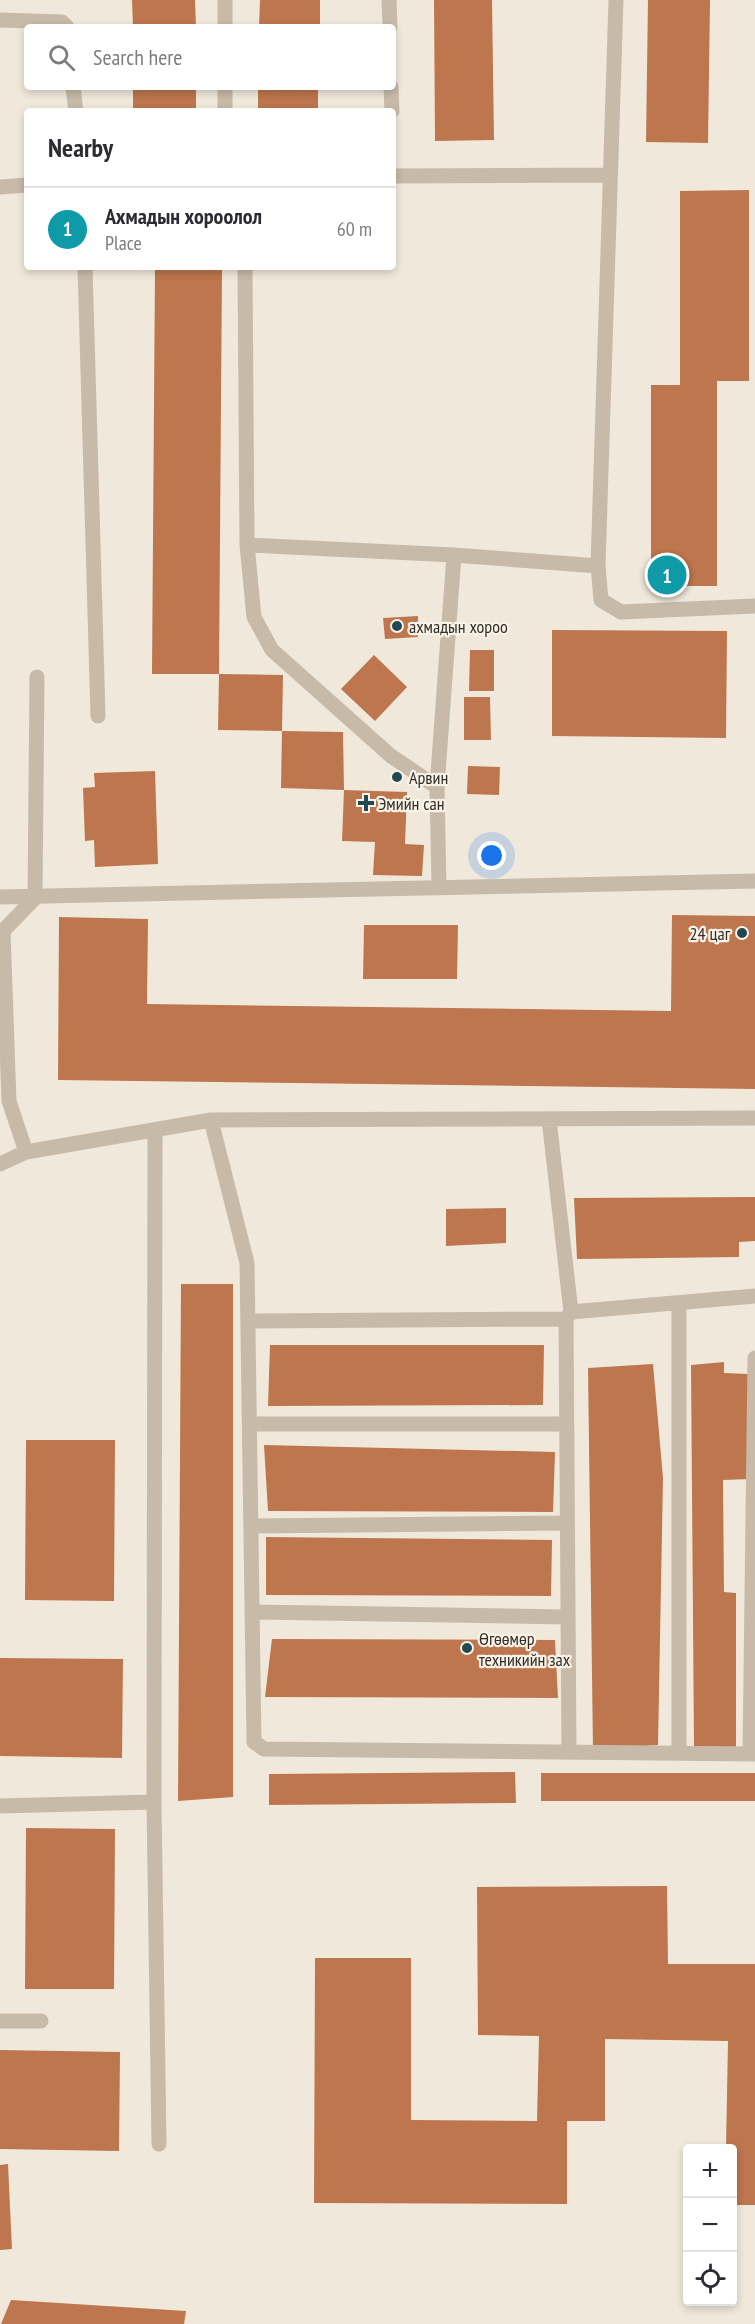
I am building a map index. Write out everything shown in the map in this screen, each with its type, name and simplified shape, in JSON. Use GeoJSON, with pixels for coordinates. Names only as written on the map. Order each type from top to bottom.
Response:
{"type":"FeatureCollection","features":[{"type":"Feature","properties":{"kind":"street"},"geometry":{"type":"LineString","coordinates":[[225,0],[225,24]]}},
{"type":"Feature","properties":{"kind":"street"},"geometry":{"type":"LineString","coordinates":[[389,0],[390,24]]}},
{"type":"Feature","properties":{"kind":"street"},"geometry":{"type":"LineString","coordinates":[[616,0],[598,566],[601,600],[621,612],[755,606]]}},
{"type":"Feature","properties":{"kind":"street"},"geometry":{"type":"LineString","coordinates":[[0,20],[62,22],[64,24]]}},
{"type":"Feature","properties":{"kind":"street"},"geometry":{"type":"LineString","coordinates":[[73,90],[76,108]]}},
{"type":"Feature","properties":{"kind":"street"},"geometry":{"type":"LineString","coordinates":[[225,90],[225,108]]}},
{"type":"Feature","properties":{"kind":"street"},"geometry":{"type":"LineString","coordinates":[[391,90],[392,108]]}},
{"type":"Feature","properties":{"kind":"street"},"geometry":{"type":"LineString","coordinates":[[396,176],[609,175]]}},
{"type":"Feature","properties":{"kind":"street"},"geometry":{"type":"LineString","coordinates":[[0,187],[24,185]]}},
{"type":"Feature","properties":{"kind":"street"},"geometry":{"type":"LineString","coordinates":[[85,270],[98,716]]}},
{"type":"Feature","properties":{"kind":"street"},"geometry":{"type":"LineString","coordinates":[[245,270],[247,545],[255,617],[272,650],[390,756],[437,787]]}},
{"type":"Feature","properties":{"kind":"street"},"geometry":{"type":"LineString","coordinates":[[247,545],[454,555],[598,566]]}},
{"type":"Feature","properties":{"kind":"street"},"geometry":{"type":"LineString","coordinates":[[439,888],[437,787],[454,555]]}},
{"type":"Feature","properties":{"kind":"street"},"geometry":{"type":"LineString","coordinates":[[26,1152],[9,1101],[3,931],[35,898],[37,677]]}},
{"type":"Feature","properties":{"kind":"street"},"geometry":{"type":"LineString","coordinates":[[0,897],[755,881]]}},
{"type":"Feature","properties":{"kind":"street"},"geometry":{"type":"LineString","coordinates":[[0,1164],[26,1152],[211,1120],[755,1118]]}},
{"type":"Feature","properties":{"kind":"street"},"geometry":{"type":"LineString","coordinates":[[549,1119],[568,1316],[566,1424],[569,1751]]}},
{"type":"Feature","properties":{"kind":"street"},"geometry":{"type":"LineString","coordinates":[[211,1120],[247,1263],[254,1742],[259,1747],[264,1749],[753,1754],[755,1358]]}},
{"type":"Feature","properties":{"kind":"street"},"geometry":{"type":"LineString","coordinates":[[155,1131],[154,1803],[159,2144]]}},
{"type":"Feature","properties":{"kind":"street"},"geometry":{"type":"LineString","coordinates":[[248,1321],[568,1316],[755,1296]]}},
{"type":"Feature","properties":{"kind":"street"},"geometry":{"type":"LineString","coordinates":[[679,1753],[680,1303]]}},
{"type":"Feature","properties":{"kind":"street"},"geometry":{"type":"LineString","coordinates":[[250,1424],[566,1424]]}},
{"type":"Feature","properties":{"kind":"street"},"geometry":{"type":"LineString","coordinates":[[251,1526],[567,1523]]}},
{"type":"Feature","properties":{"kind":"street"},"geometry":{"type":"LineString","coordinates":[[253,1612],[568,1617]]}},
{"type":"Feature","properties":{"kind":"street"},"geometry":{"type":"LineString","coordinates":[[0,1806],[154,1803]]}},
{"type":"Feature","properties":{"kind":"street"},"geometry":{"type":"LineString","coordinates":[[0,2020],[41,2021]]}},
{"type":"Feature","properties":{"kind":"building"},"geometry":{"type":"Polygon","coordinates":[[[132,0],[195,0],[196,24],[133,24],[132,0]]]}},
{"type":"Feature","properties":{"kind":"building"},"geometry":{"type":"Polygon","coordinates":[[[260,0],[320,0],[320,24],[259,24],[260,0]]]}},
{"type":"Feature","properties":{"kind":"building"},"geometry":{"type":"Polygon","coordinates":[[[434,0],[492,0],[494,140],[435,141],[434,0]]]}},
{"type":"Feature","properties":{"kind":"building"},"geometry":{"type":"Polygon","coordinates":[[[648,0],[710,0],[708,143],[646,142],[648,0]]]}},
{"type":"Feature","properties":{"kind":"building"},"geometry":{"type":"Polygon","coordinates":[[[133,90],[196,90],[196,108],[133,108],[133,90]]]}},
{"type":"Feature","properties":{"kind":"building"},"geometry":{"type":"Polygon","coordinates":[[[258,90],[318,90],[318,108],[258,108],[258,90]]]}},
{"type":"Feature","properties":{"kind":"building"},"geometry":{"type":"Polygon","coordinates":[[[749,190],[749,381],[717,381],[717,586],[651,586],[651,385],[680,385],[680,191],[749,190]]]}},
{"type":"Feature","properties":{"kind":"building"},"geometry":{"type":"Polygon","coordinates":[[[155,270],[222,270],[219,674],[152,674],[155,270]]]}},
{"type":"Feature","properties":{"kind":"building"},"geometry":{"type":"Polygon","coordinates":[[[418,616],[418,637],[385,639],[383,618],[418,616]]]}},
{"type":"Feature","properties":{"kind":"building"},"geometry":{"type":"Polygon","coordinates":[[[552,630],[727,631],[726,738],[552,736],[552,630]]]}},
{"type":"Feature","properties":{"kind":"building"},"geometry":{"type":"Polygon","coordinates":[[[470,650],[494,650],[494,691],[469,691],[470,650]]]}},
{"type":"Feature","properties":{"kind":"building"},"geometry":{"type":"Polygon","coordinates":[[[374,655],[407,687],[375,721],[341,689],[374,655]]]}},
{"type":"Feature","properties":{"kind":"building"},"geometry":{"type":"Polygon","coordinates":[[[219,674],[283,675],[282,731],[218,730],[219,674]]]}},
{"type":"Feature","properties":{"kind":"building"},"geometry":{"type":"Polygon","coordinates":[[[464,697],[490,697],[491,740],[464,740],[464,697]]]}},
{"type":"Feature","properties":{"kind":"building"},"geometry":{"type":"Polygon","coordinates":[[[282,731],[343,732],[344,790],[281,788],[282,731]]]}},
{"type":"Feature","properties":{"kind":"building"},"geometry":{"type":"Polygon","coordinates":[[[468,766],[500,767],[499,795],[467,794],[468,766]]]}},
{"type":"Feature","properties":{"kind":"building"},"geometry":{"type":"Polygon","coordinates":[[[155,771],[158,864],[95,867],[94,840],[85,841],[83,788],[95,787],[94,773],[155,771]]]}},
{"type":"Feature","properties":{"kind":"building"},"geometry":{"type":"Polygon","coordinates":[[[344,790],[407,792],[405,844],[424,845],[422,876],[373,875],[375,842],[342,841],[344,790]]]}},
{"type":"Feature","properties":{"kind":"building"},"geometry":{"type":"Polygon","coordinates":[[[672,915],[755,916],[755,1089],[58,1080],[59,917],[148,919],[147,1004],[671,1011],[672,915]]]}},
{"type":"Feature","properties":{"kind":"building"},"geometry":{"type":"Polygon","coordinates":[[[364,925],[458,925],[457,979],[363,979],[364,925]]]}},
{"type":"Feature","properties":{"kind":"building"},"geometry":{"type":"Polygon","coordinates":[[[755,1197],[755,1241],[739,1242],[739,1257],[577,1259],[574,1198],[755,1197]]]}},
{"type":"Feature","properties":{"kind":"building"},"geometry":{"type":"Polygon","coordinates":[[[506,1208],[506,1243],[446,1246],[446,1209],[506,1208]]]}},
{"type":"Feature","properties":{"kind":"building"},"geometry":{"type":"Polygon","coordinates":[[[181,1284],[233,1284],[233,1797],[178,1801],[181,1284]]]}},
{"type":"Feature","properties":{"kind":"building"},"geometry":{"type":"Polygon","coordinates":[[[270,1345],[544,1345],[543,1405],[268,1406],[270,1345]]]}},
{"type":"Feature","properties":{"kind":"building"},"geometry":{"type":"Polygon","coordinates":[[[724,1362],[724,1373],[748,1374],[750,1479],[723,1480],[724,1592],[736,1593],[736,1749],[694,1746],[691,1365],[724,1362]]]}},
{"type":"Feature","properties":{"kind":"building"},"geometry":{"type":"Polygon","coordinates":[[[653,1364],[663,1478],[658,1745],[593,1750],[588,1368],[653,1364]]]}},
{"type":"Feature","properties":{"kind":"building"},"geometry":{"type":"Polygon","coordinates":[[[26,1440],[115,1440],[114,1601],[25,1600],[26,1440]]]}},
{"type":"Feature","properties":{"kind":"building"},"geometry":{"type":"Polygon","coordinates":[[[264,1445],[555,1452],[553,1512],[268,1511],[264,1445]]]}},
{"type":"Feature","properties":{"kind":"building"},"geometry":{"type":"Polygon","coordinates":[[[266,1537],[552,1540],[551,1596],[266,1595],[266,1537]]]}},
{"type":"Feature","properties":{"kind":"building"},"geometry":{"type":"Polygon","coordinates":[[[272,1639],[555,1640],[558,1698],[265,1697],[272,1639]]]}},
{"type":"Feature","properties":{"kind":"building"},"geometry":{"type":"Polygon","coordinates":[[[0,1658],[123,1659],[122,1758],[0,1756],[0,1658]]]}},
{"type":"Feature","properties":{"kind":"building"},"geometry":{"type":"Polygon","coordinates":[[[515,1772],[516,1803],[269,1805],[269,1774],[515,1772]]]}},
{"type":"Feature","properties":{"kind":"building"},"geometry":{"type":"Polygon","coordinates":[[[541,1773],[755,1773],[755,1801],[541,1801],[541,1773]]]}},
{"type":"Feature","properties":{"kind":"building"},"geometry":{"type":"Polygon","coordinates":[[[26,1828],[115,1829],[114,1989],[25,1989],[26,1828]]]}},
{"type":"Feature","properties":{"kind":"building"},"geometry":{"type":"Polygon","coordinates":[[[667,1886],[668,1964],[755,1964],[755,2205],[737,2205],[737,2144],[726,2144],[728,2041],[605,2039],[605,2121],[567,2121],[567,2204],[314,2203],[315,1958],[411,1958],[411,2120],[537,2121],[539,2036],[478,2035],[477,1887],[667,1886]]]}},
{"type":"Feature","properties":{"kind":"building"},"geometry":{"type":"Polygon","coordinates":[[[0,2050],[120,2052],[119,2151],[0,2149],[0,2050]]]}},
{"type":"Feature","properties":{"kind":"building"},"geometry":{"type":"Polygon","coordinates":[[[8,2164],[12,2249],[0,2250],[0,2165],[8,2164]]]}},
{"type":"Feature","properties":{"kind":"building"},"geometry":{"type":"Polygon","coordinates":[[[11,2300],[186,2311],[184,2324],[1,2324],[11,2300]]]}},
{"type":"Feature","properties":{"kind":"place","name":"Ахмадын хороолол"},"geometry":{"type":"Point","coordinates":[667,575]}},
{"type":"Feature","properties":{"kind":"place","name":"ахмадын хороо"},"geometry":{"type":"Point","coordinates":[397,626]}},
{"type":"Feature","properties":{"kind":"place","name":"Арвин"},"geometry":{"type":"Point","coordinates":[397,777]}},
{"type":"Feature","properties":{"kind":"place","name":"Эмийн сан"},"geometry":{"type":"Point","coordinates":[366,803]}},
{"type":"Feature","properties":{"kind":"place","name":"24 цаг"},"geometry":{"type":"Point","coordinates":[742,933]}},
{"type":"Feature","properties":{"kind":"place","name":"Өгөөмөр техникийн зах"},"geometry":{"type":"Point","coordinates":[467,1648]}}]}
